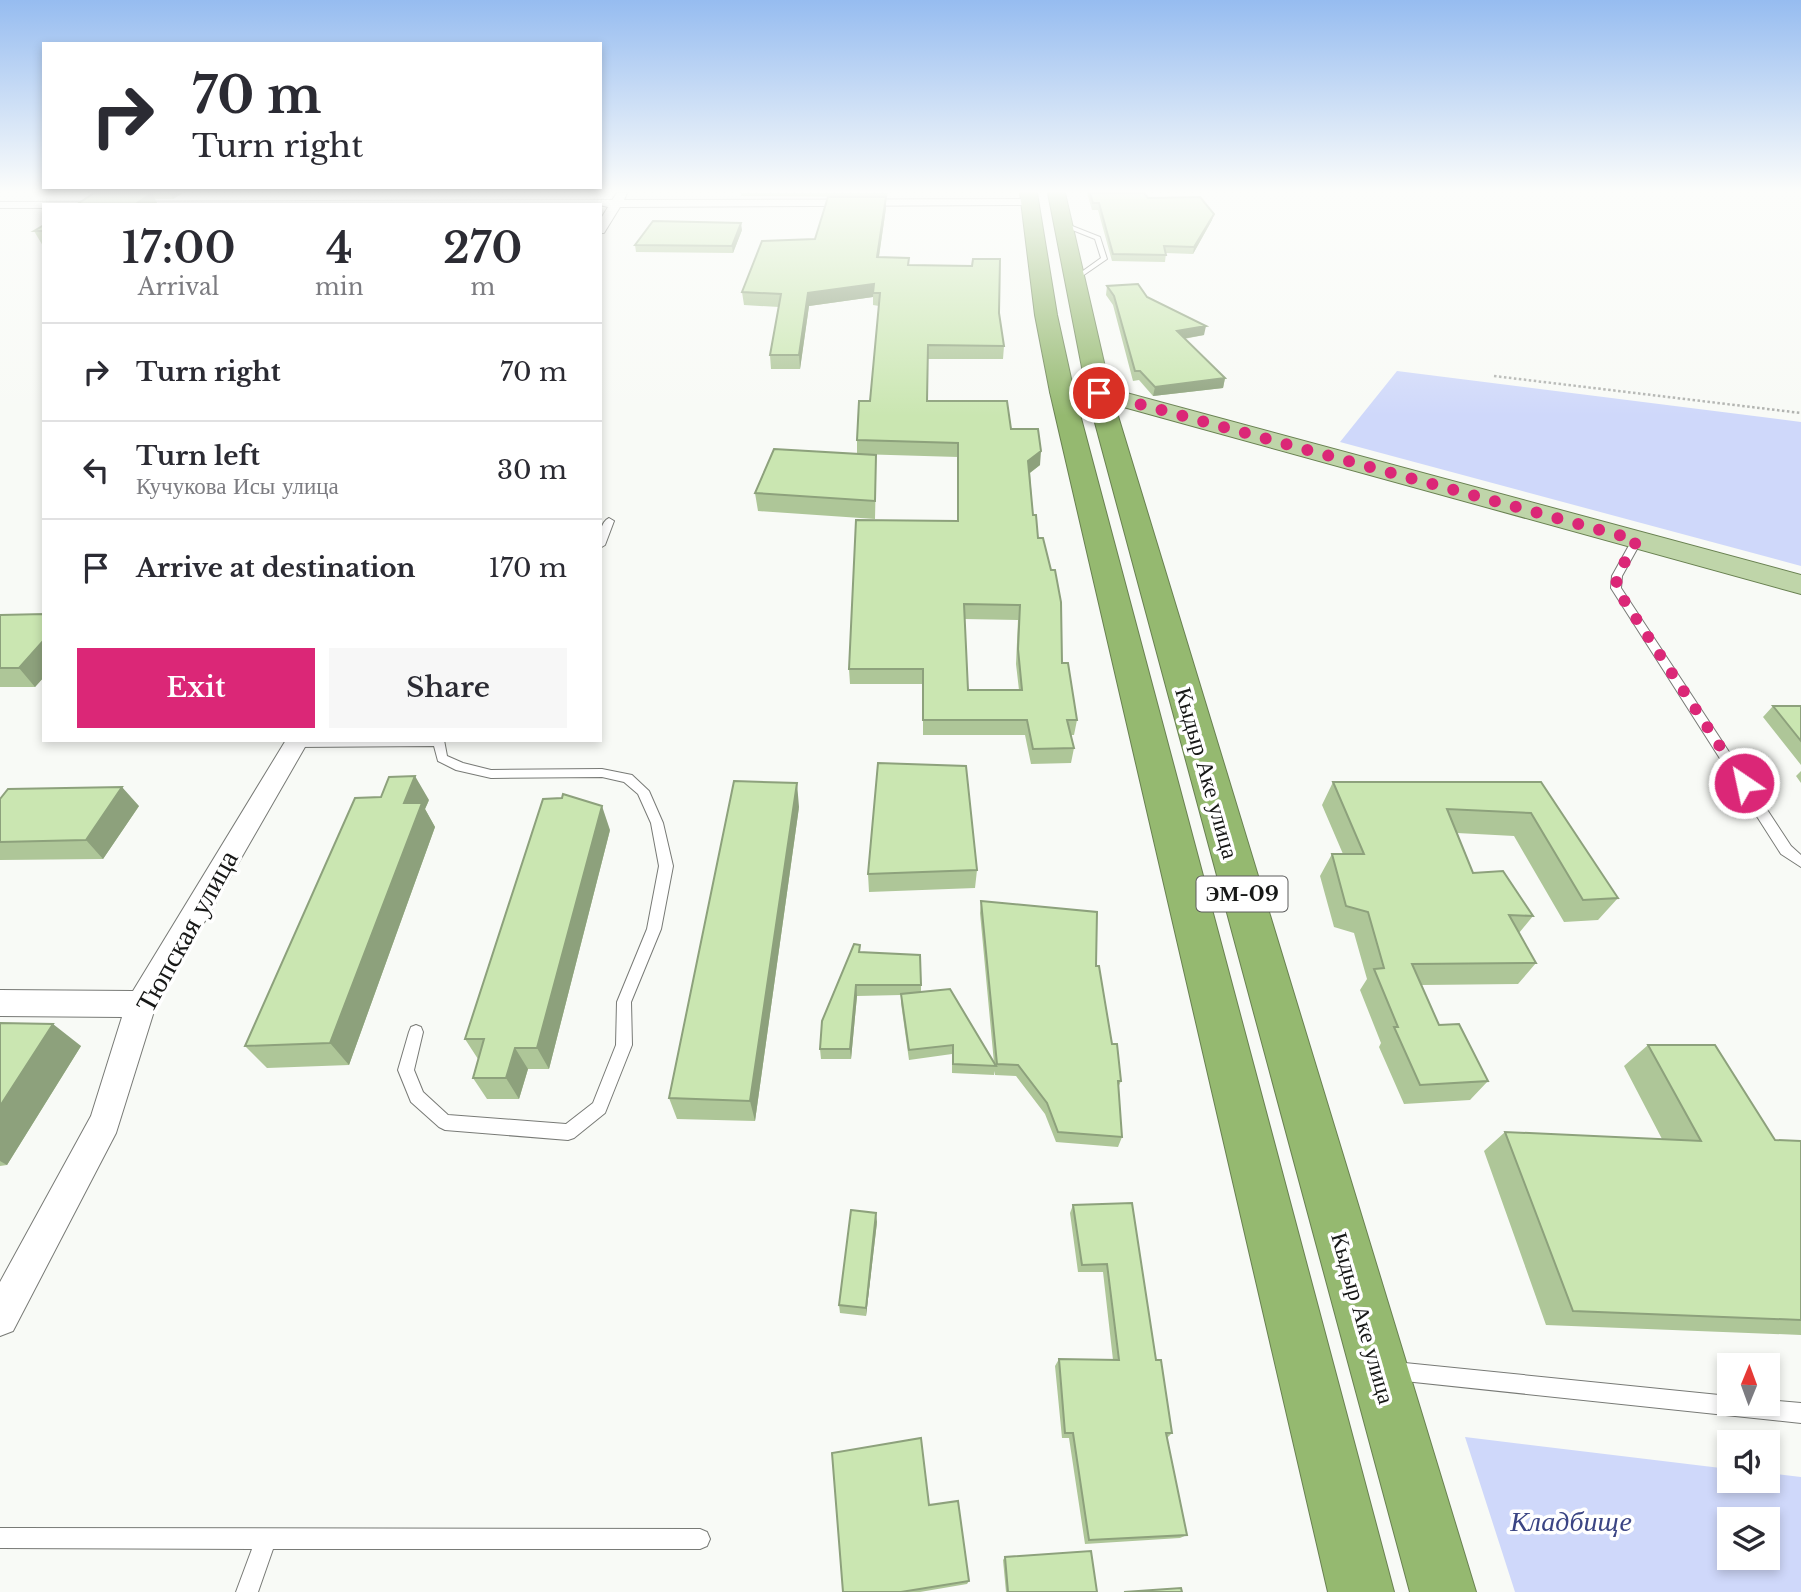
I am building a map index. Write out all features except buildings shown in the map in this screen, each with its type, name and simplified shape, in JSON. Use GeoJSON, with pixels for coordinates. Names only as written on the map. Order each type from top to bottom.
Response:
{"type":"FeatureCollection","features":[{"type":"Feature","properties":{"kind":"highway","name":"Кыдыр Аке улица"},"geometry":{"type":"LineString","coordinates":[[1045,267],[1046,315],[1080,393],[1443,1592]]}},
{"type":"Feature","properties":{"kind":"highway","name":"Кыдыр Аке улица"},"geometry":{"type":"LineString","coordinates":[[1071,267],[1076,278],[1080,393],[1362,1592]]}},
{"type":"Feature","properties":{"kind":"main road"},"geometry":{"type":"LineString","coordinates":[[1080,393],[1801,585]]}},
{"type":"Feature","properties":{"kind":"street","name":"Тюпская улица"},"geometry":{"type":"LineString","coordinates":[[0,1318],[105,1122],[141,1004],[296,742]]}},
{"type":"Feature","properties":{"kind":"street"},"geometry":{"type":"LineString","coordinates":[[0,1003],[141,1004]]}},
{"type":"Feature","properties":{"kind":"lane"},"geometry":{"type":"LineString","coordinates":[[602,540],[609,521]]}},
{"type":"Feature","properties":{"kind":"lane"},"geometry":{"type":"LineString","coordinates":[[1637,540],[1617,576],[1616,588],[1786,850],[1801,862]]}},
{"type":"Feature","properties":{"kind":"lane"},"geometry":{"type":"LineString","coordinates":[[416,1032],[406,1070],[417,1097],[445,1122],[568,1132],[599,1108],[624,1045],[624,1002],[654,929],[666,866],[657,824],[643,791],[628,778],[603,773],[491,774],[460,767],[442,758],[440,742]]}},
{"type":"Feature","properties":{"kind":"lane"},"geometry":{"type":"LineString","coordinates":[[1377,1369],[1801,1413]]}},
{"type":"Feature","properties":{"kind":"lane"},"geometry":{"type":"LineString","coordinates":[[0,1538],[700,1539]]}},
{"type":"Feature","properties":{"kind":"lane"},"geometry":{"type":"LineString","coordinates":[[247,1592],[266,1538]]}},
{"type":"Feature","properties":{"kind":"path"},"geometry":{"type":"LineString","coordinates":[[1494,376],[1801,413]]}},
{"type":"Feature","properties":{"kind":"green space"},"geometry":{"type":"Polygon","coordinates":[[[1397,371],[1801,422],[1801,566],[1340,442],[1397,371]]]}},
{"type":"Feature","properties":{"kind":"green space","name":"Кладбище"},"geometry":{"type":"Polygon","coordinates":[[[1465,1437],[1717,1468],[1717,1493],[1780,1493],[1780,1474],[1801,1477],[1801,1592],[1515,1592],[1465,1437]]]}},
{"type":"Feature","properties":{"kind":"route"},"geometry":{"type":"LineString","coordinates":[[1099,393],[1637,540],[1617,576],[1616,588],[1744,783]]}}]}
